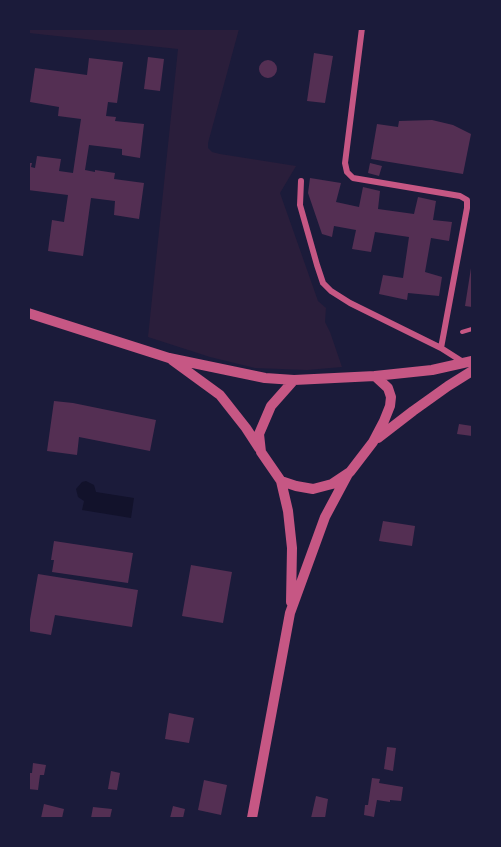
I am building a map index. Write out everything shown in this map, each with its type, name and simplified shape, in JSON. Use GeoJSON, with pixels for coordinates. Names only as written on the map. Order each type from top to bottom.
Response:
{"type":"FeatureCollection","features":[{"type":"Feature","properties":{"kind":"street"},"geometry":{"type":"LineString","coordinates":[[362,28],[345,163],[347,172],[353,178],[460,196],[467,200],[468,208],[441,348]]}},
{"type":"Feature","properties":{"kind":"street"},"geometry":{"type":"LineString","coordinates":[[301,181],[300,205],[323,283],[350,303],[470,365]]}},
{"type":"Feature","properties":{"kind":"street"},"geometry":{"type":"LineString","coordinates":[[28,313],[169,358],[265,378],[294,380],[375,376],[470,365]]}},
{"type":"Feature","properties":{"kind":"street"},"geometry":{"type":"LineString","coordinates":[[169,358],[220,395],[246,428],[281,481],[288,511],[292,548],[290,614],[252,819]]}},
{"type":"Feature","properties":{"kind":"street"},"geometry":{"type":"LineString","coordinates":[[373,442],[448,386],[470,365]]}},
{"type":"Feature","properties":{"kind":"street"},"geometry":{"type":"LineString","coordinates":[[290,614],[325,517],[350,472],[373,442],[390,406],[391,397],[388,388],[375,376]]}},
{"type":"Feature","properties":{"kind":"street"},"geometry":{"type":"LineString","coordinates":[[261,452],[259,434],[271,406],[294,380]]}},
{"type":"Feature","properties":{"kind":"street"},"geometry":{"type":"LineString","coordinates":[[281,481],[313,489],[332,484],[350,472]]}},
{"type":"Feature","properties":{"kind":"lane"},"geometry":{"type":"LineString","coordinates":[[462,332],[472,329]]}},
{"type":"Feature","properties":{"kind":"shaded area"},"geometry":{"type":"Polygon","coordinates":[[[29,28],[239,29],[208,148],[220,154],[296,166],[280,193],[318,301],[326,308],[325,322],[342,367],[307,370],[255,368],[210,357],[148,337],[178,49],[29,33],[29,28]]]}},
{"type":"Feature","properties":{"kind":"shaded area"},"geometry":{"type":"Polygon","coordinates":[[[86,481],[94,485],[96,492],[134,498],[131,518],[82,510],[84,501],[78,497],[76,489],[86,481]]]}},
{"type":"Feature","properties":{"kind":"building"},"geometry":{"type":"Polygon","coordinates":[[[314,53],[333,56],[325,103],[307,101],[314,53]]]}},
{"type":"Feature","properties":{"kind":"building"},"geometry":{"type":"Polygon","coordinates":[[[148,57],[164,59],[160,91],[144,89],[148,57]]]}},
{"type":"Feature","properties":{"kind":"building"},"geometry":{"type":"Polygon","coordinates":[[[89,58],[123,62],[117,103],[108,102],[106,116],[116,117],[115,121],[144,124],[140,158],[122,155],[122,149],[89,145],[85,170],[115,173],[114,179],[144,183],[139,219],[114,215],[115,201],[91,198],[83,256],[48,251],[52,220],[64,222],[68,195],[28,190],[28,163],[32,163],[31,167],[35,168],[37,156],[61,159],[59,171],[73,173],[81,119],[58,116],[59,107],[30,102],[35,68],[87,75],[89,58]]]}},
{"type":"Feature","properties":{"kind":"building"},"geometry":{"type":"Polygon","coordinates":[[[268,60],[274,63],[277,69],[274,75],[268,78],[262,75],[259,69],[262,63],[268,60]]]}},
{"type":"Feature","properties":{"kind":"building"},"geometry":{"type":"Polygon","coordinates":[[[432,120],[453,125],[471,134],[463,174],[371,159],[377,124],[398,127],[399,121],[432,120]]]}},
{"type":"Feature","properties":{"kind":"building"},"geometry":{"type":"Polygon","coordinates":[[[370,163],[382,166],[379,176],[368,173],[370,163]]]}},
{"type":"Feature","properties":{"kind":"building"},"geometry":{"type":"Polygon","coordinates":[[[310,178],[341,183],[336,202],[359,207],[363,187],[380,191],[378,209],[414,214],[418,197],[436,201],[433,220],[452,222],[449,241],[431,238],[425,272],[442,277],[439,296],[408,293],[407,300],[379,294],[383,275],[403,278],[409,237],[375,232],[371,252],[352,249],[356,230],[334,226],[332,237],[322,234],[308,193],[310,178]]]}},
{"type":"Feature","properties":{"kind":"building"},"geometry":{"type":"Polygon","coordinates":[[[472,268],[472,307],[465,306],[472,268]]]}},
{"type":"Feature","properties":{"kind":"building"},"geometry":{"type":"Polygon","coordinates":[[[54,401],[156,420],[150,451],[79,437],[77,455],[47,451],[54,401]]]}},
{"type":"Feature","properties":{"kind":"building"},"geometry":{"type":"Polygon","coordinates":[[[459,424],[472,426],[472,436],[457,434],[459,424]]]}},
{"type":"Feature","properties":{"kind":"building"},"geometry":{"type":"Polygon","coordinates":[[[383,521],[415,526],[412,546],[379,541],[383,521]]]}},
{"type":"Feature","properties":{"kind":"building"},"geometry":{"type":"Polygon","coordinates":[[[54,541],[133,553],[128,583],[52,572],[54,541]]]}},
{"type":"Feature","properties":{"kind":"building"},"geometry":{"type":"Polygon","coordinates":[[[191,565],[232,572],[223,623],[182,616],[191,565]]]}},
{"type":"Feature","properties":{"kind":"building"},"geometry":{"type":"Polygon","coordinates":[[[38,574],[138,590],[132,627],[55,615],[51,635],[28,631],[38,574]]]}},
{"type":"Feature","properties":{"kind":"building"},"geometry":{"type":"Polygon","coordinates":[[[169,713],[194,718],[189,743],[165,739],[169,713]]]}},
{"type":"Feature","properties":{"kind":"building"},"geometry":{"type":"Polygon","coordinates":[[[387,747],[396,748],[393,771],[384,769],[387,747]]]}},
{"type":"Feature","properties":{"kind":"building"},"geometry":{"type":"Polygon","coordinates":[[[33,763],[46,765],[44,775],[40,775],[38,790],[28,789],[28,773],[32,773],[33,763]]]}},
{"type":"Feature","properties":{"kind":"building"},"geometry":{"type":"Polygon","coordinates":[[[111,771],[120,773],[117,790],[108,789],[111,771]]]}},
{"type":"Feature","properties":{"kind":"building"},"geometry":{"type":"Polygon","coordinates":[[[372,778],[380,779],[379,783],[403,787],[401,801],[377,800],[374,817],[364,815],[372,778]]]}},
{"type":"Feature","properties":{"kind":"building"},"geometry":{"type":"Polygon","coordinates":[[[204,780],[227,785],[221,815],[198,810],[204,780]]]}},
{"type":"Feature","properties":{"kind":"building"},"geometry":{"type":"Polygon","coordinates":[[[316,796],[328,799],[325,818],[311,818],[316,796]]]}},
{"type":"Feature","properties":{"kind":"building"},"geometry":{"type":"Polygon","coordinates":[[[44,804],[64,809],[62,818],[41,818],[44,804]]]}},
{"type":"Feature","properties":{"kind":"building"},"geometry":{"type":"Polygon","coordinates":[[[173,806],[185,809],[183,818],[170,818],[173,806]]]}},
{"type":"Feature","properties":{"kind":"building"},"geometry":{"type":"Polygon","coordinates":[[[93,807],[112,809],[110,818],[91,818],[93,807]]]}}]}
